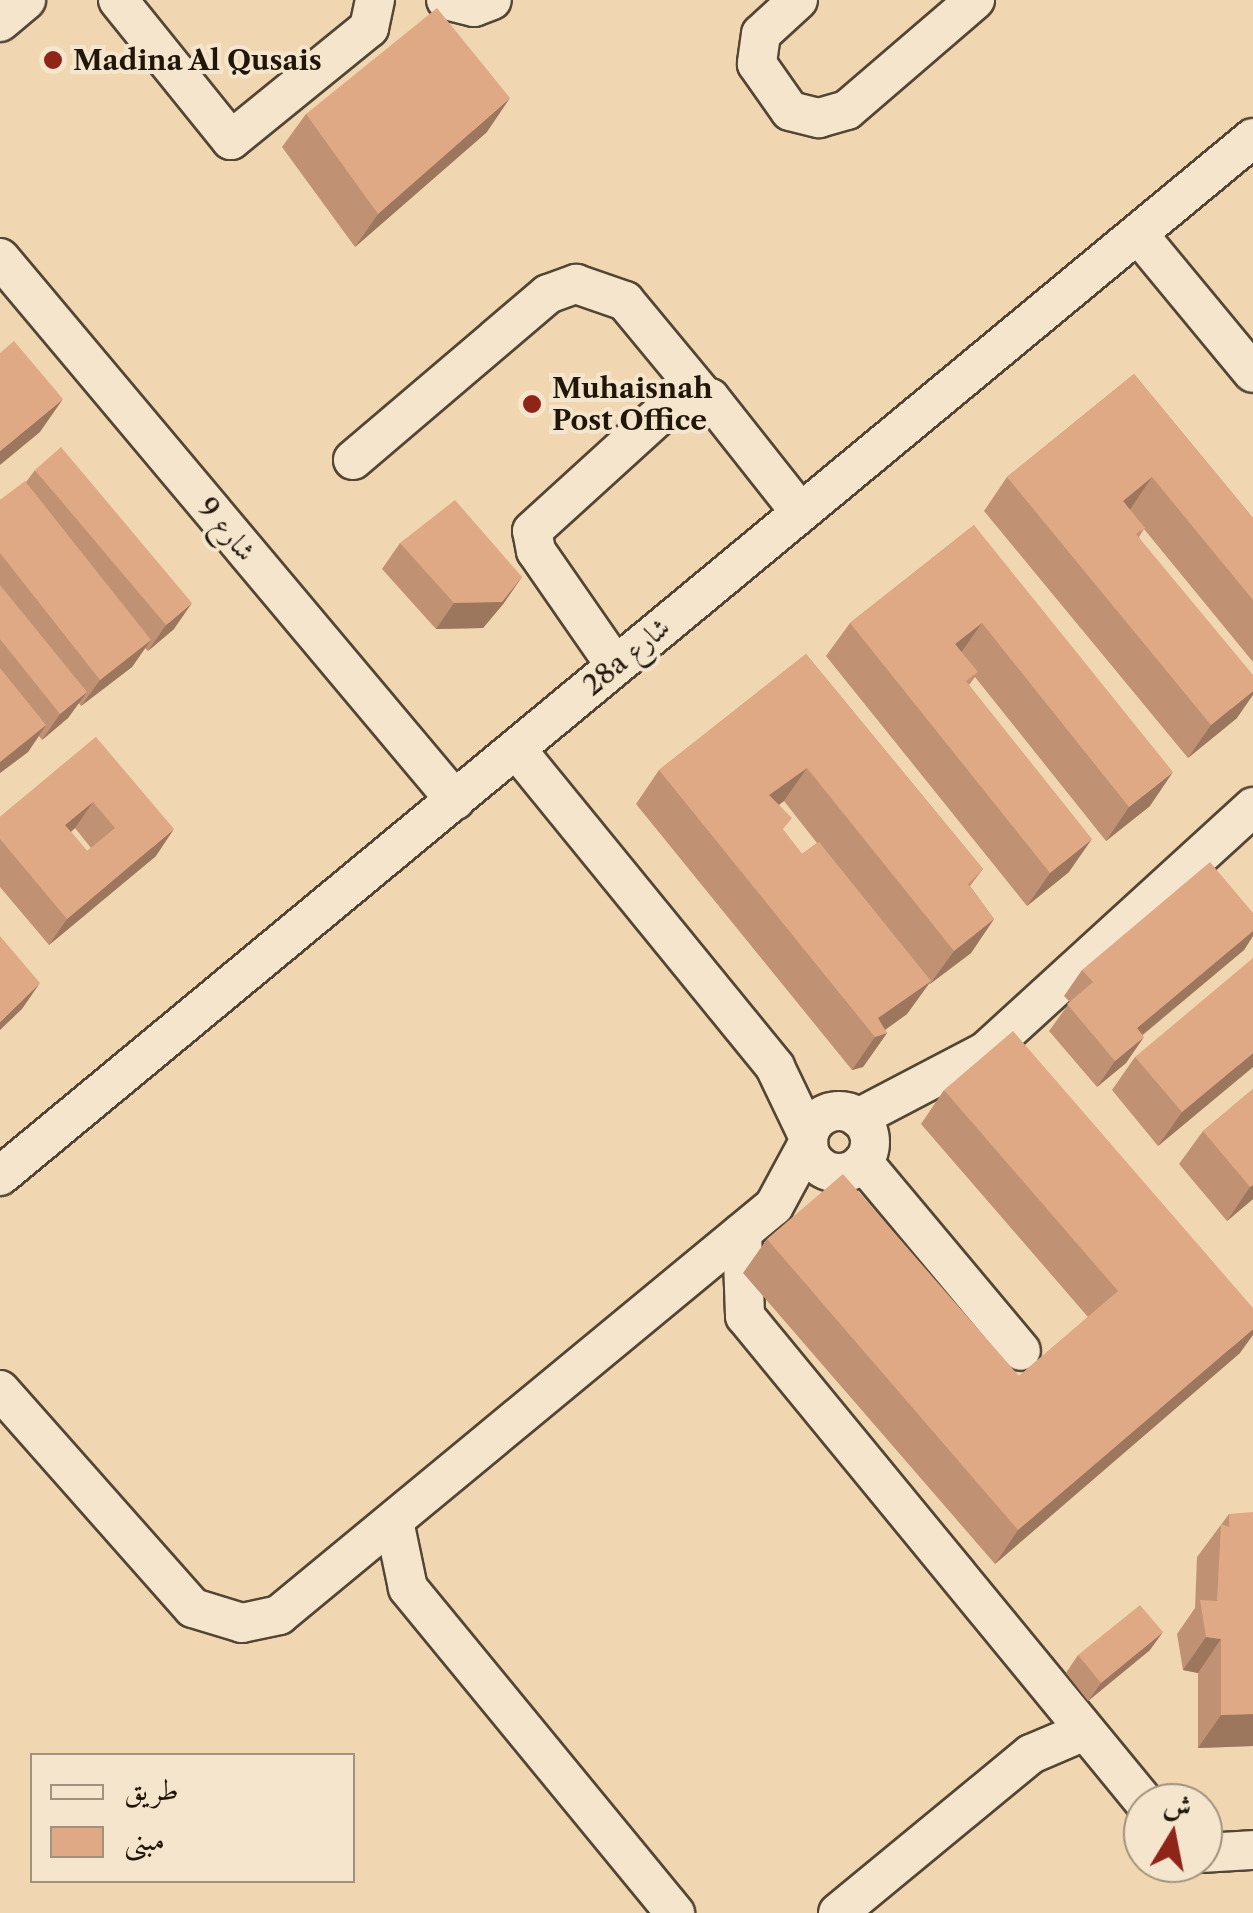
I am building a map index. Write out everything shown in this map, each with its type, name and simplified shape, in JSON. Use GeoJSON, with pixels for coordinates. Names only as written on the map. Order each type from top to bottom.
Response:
{"type":"FeatureCollection","features":[{"type":"Feature","properties":{"kind":"street"},"geometry":{"type":"LineString","coordinates":[[0,22],[26,0]]}},
{"type":"Feature","properties":{"kind":"street"},"geometry":{"type":"LineString","coordinates":[[118,0],[231,140],[369,28],[375,0]]}},
{"type":"Feature","properties":{"kind":"street"},"geometry":{"type":"LineString","coordinates":[[446,0],[474,7],[492,0]]}},
{"type":"Feature","properties":{"kind":"street"},"geometry":{"type":"LineString","coordinates":[[798,0],[761,34],[757,64],[790,111],[818,118],[846,110],[975,0]]}},
{"type":"Feature","properties":{"kind":"street","name":"28a شارع"},"geometry":{"type":"LineString","coordinates":[[0,1176],[1253,138]]}},
{"type":"Feature","properties":{"kind":"street"},"geometry":{"type":"LineString","coordinates":[[1138,234],[1253,374]]}},
{"type":"Feature","properties":{"kind":"street","name":"شارع 9"},"geometry":{"type":"LineString","coordinates":[[0,258],[455,800]]}},
{"type":"Feature","properties":{"kind":"street"},"geometry":{"type":"LineString","coordinates":[[353,460],[548,294],[576,284],[625,301],[800,512]]}},
{"type":"Feature","properties":{"kind":"street"},"geometry":{"type":"LineString","coordinates":[[616,665],[536,551],[532,531],[678,398],[701,393]]}},
{"type":"Feature","properties":{"kind":"street"},"geometry":{"type":"LineString","coordinates":[[516,749],[827,1127],[870,1140],[863,1162]]}},
{"type":"Feature","properties":{"kind":"street"},"geometry":{"type":"LineString","coordinates":[[0,1390],[205,1615],[242,1622],[279,1615],[395,1526],[742,1233],[785,1194],[827,1127],[986,1052],[1253,807]]}},
{"type":"Feature","properties":{"kind":"street"},"geometry":{"type":"LineString","coordinates":[[986,1052],[1026,1075]]}},
{"type":"Feature","properties":{"kind":"street"},"geometry":{"type":"LineString","coordinates":[[827,1127],[828,1172],[863,1162]]}},
{"type":"Feature","properties":{"kind":"street"},"geometry":{"type":"LineString","coordinates":[[863,1162],[1021,1351]]}},
{"type":"Feature","properties":{"kind":"street"},"geometry":{"type":"LineString","coordinates":[[742,1233],[745,1316],[1128,1783]]}},
{"type":"Feature","properties":{"kind":"street"},"geometry":{"type":"LineString","coordinates":[[395,1526],[408,1588],[674,1913]]}},
{"type":"Feature","properties":{"kind":"street"},"geometry":{"type":"LineString","coordinates":[[838,1913],[1031,1754],[1085,1731]]}},
{"type":"Feature","properties":{"kind":"street"},"geometry":{"type":"LineString","coordinates":[[1223,1852],[1253,1850]]}},
{"type":"Feature","properties":{"kind":"building"},"geometry":{"type":"Polygon","coordinates":[[[437,8],[510,98],[378,214],[306,114],[437,8]]]}},
{"type":"Feature","properties":{"kind":"building"},"geometry":{"type":"Polygon","coordinates":[[[14,341],[63,399],[0,451],[0,353],[14,341]]]}},
{"type":"Feature","properties":{"kind":"building"},"geometry":{"type":"Polygon","coordinates":[[[1134,374],[1253,518],[1253,600],[1152,477],[1123,501],[1145,528],[1136,534],[1253,675],[1253,691],[1211,725],[1007,477],[1134,374]]]}},
{"type":"Feature","properties":{"kind":"building"},"geometry":{"type":"Polygon","coordinates":[[[61,447],[192,603],[166,625],[35,470],[61,447]]]}},
{"type":"Feature","properties":{"kind":"building"},"geometry":{"type":"Polygon","coordinates":[[[25,481],[151,640],[100,680],[0,553],[0,500],[25,481]]]}},
{"type":"Feature","properties":{"kind":"building"},"geometry":{"type":"Polygon","coordinates":[[[455,500],[522,577],[502,602],[454,603],[400,543],[455,500]]]}},
{"type":"Feature","properties":{"kind":"building"},"geometry":{"type":"Polygon","coordinates":[[[974,525],[1173,772],[1129,807],[982,623],[955,644],[978,672],[966,681],[1092,839],[1050,873],[850,623],[974,525]]]}},
{"type":"Feature","properties":{"kind":"building"},"geometry":{"type":"Polygon","coordinates":[[[0,585],[87,692],[60,714],[0,639],[0,585]]]}},
{"type":"Feature","properties":{"kind":"building"},"geometry":{"type":"Polygon","coordinates":[[[806,654],[983,869],[968,884],[994,919],[954,951],[807,768],[769,795],[792,818],[783,829],[802,854],[819,842],[931,981],[878,1018],[887,1033],[875,1037],[659,770],[806,654]]]}},
{"type":"Feature","properties":{"kind":"building"},"geometry":{"type":"Polygon","coordinates":[[[0,668],[46,725],[0,762],[0,668]]]}},
{"type":"Feature","properties":{"kind":"building"},"geometry":{"type":"Polygon","coordinates":[[[96,737],[174,829],[67,919],[0,839],[0,817],[96,737]],[[93,802],[65,825],[87,851],[115,828],[93,802]]]}},
{"type":"Feature","properties":{"kind":"building"},"geometry":{"type":"Polygon","coordinates":[[[1210,862],[1253,913],[1253,931],[1137,1028],[1144,1037],[1115,1061],[1067,1004],[1093,982],[1082,970],[1210,862]]]}},
{"type":"Feature","properties":{"kind":"building"},"geometry":{"type":"Polygon","coordinates":[[[0,936],[40,983],[0,1022],[0,936]]]}},
{"type":"Feature","properties":{"kind":"building"},"geometry":{"type":"Polygon","coordinates":[[[1253,958],[1253,1053],[1182,1112],[1135,1057],[1253,958]]]}},
{"type":"Feature","properties":{"kind":"building"},"geometry":{"type":"Polygon","coordinates":[[[1013,1031],[1253,1308],[1253,1329],[1018,1530],[767,1239],[843,1174],[1019,1376],[1118,1291],[944,1090],[1013,1031]]]}},
{"type":"Feature","properties":{"kind":"building"},"geometry":{"type":"Polygon","coordinates":[[[1253,1089],[1253,1185],[1250,1187],[1203,1131],[1253,1089]]]}},
{"type":"Feature","properties":{"kind":"building"},"geometry":{"type":"Polygon","coordinates":[[[1253,1512],[1253,1714],[1221,1715],[1221,1639],[1206,1637],[1200,1600],[1217,1601],[1221,1524],[1229,1527],[1229,1514],[1253,1512]]]}},
{"type":"Feature","properties":{"kind":"building"},"geometry":{"type":"Polygon","coordinates":[[[1140,1605],[1163,1632],[1101,1683],[1078,1655],[1140,1605]]]}},
{"type":"Feature","properties":{"kind":"place","name":"Madina Al Qusais"},"geometry":{"type":"Point","coordinates":[53,60]}},
{"type":"Feature","properties":{"kind":"place","name":"Muhaisnah Post Office"},"geometry":{"type":"Point","coordinates":[532,404]}}]}
